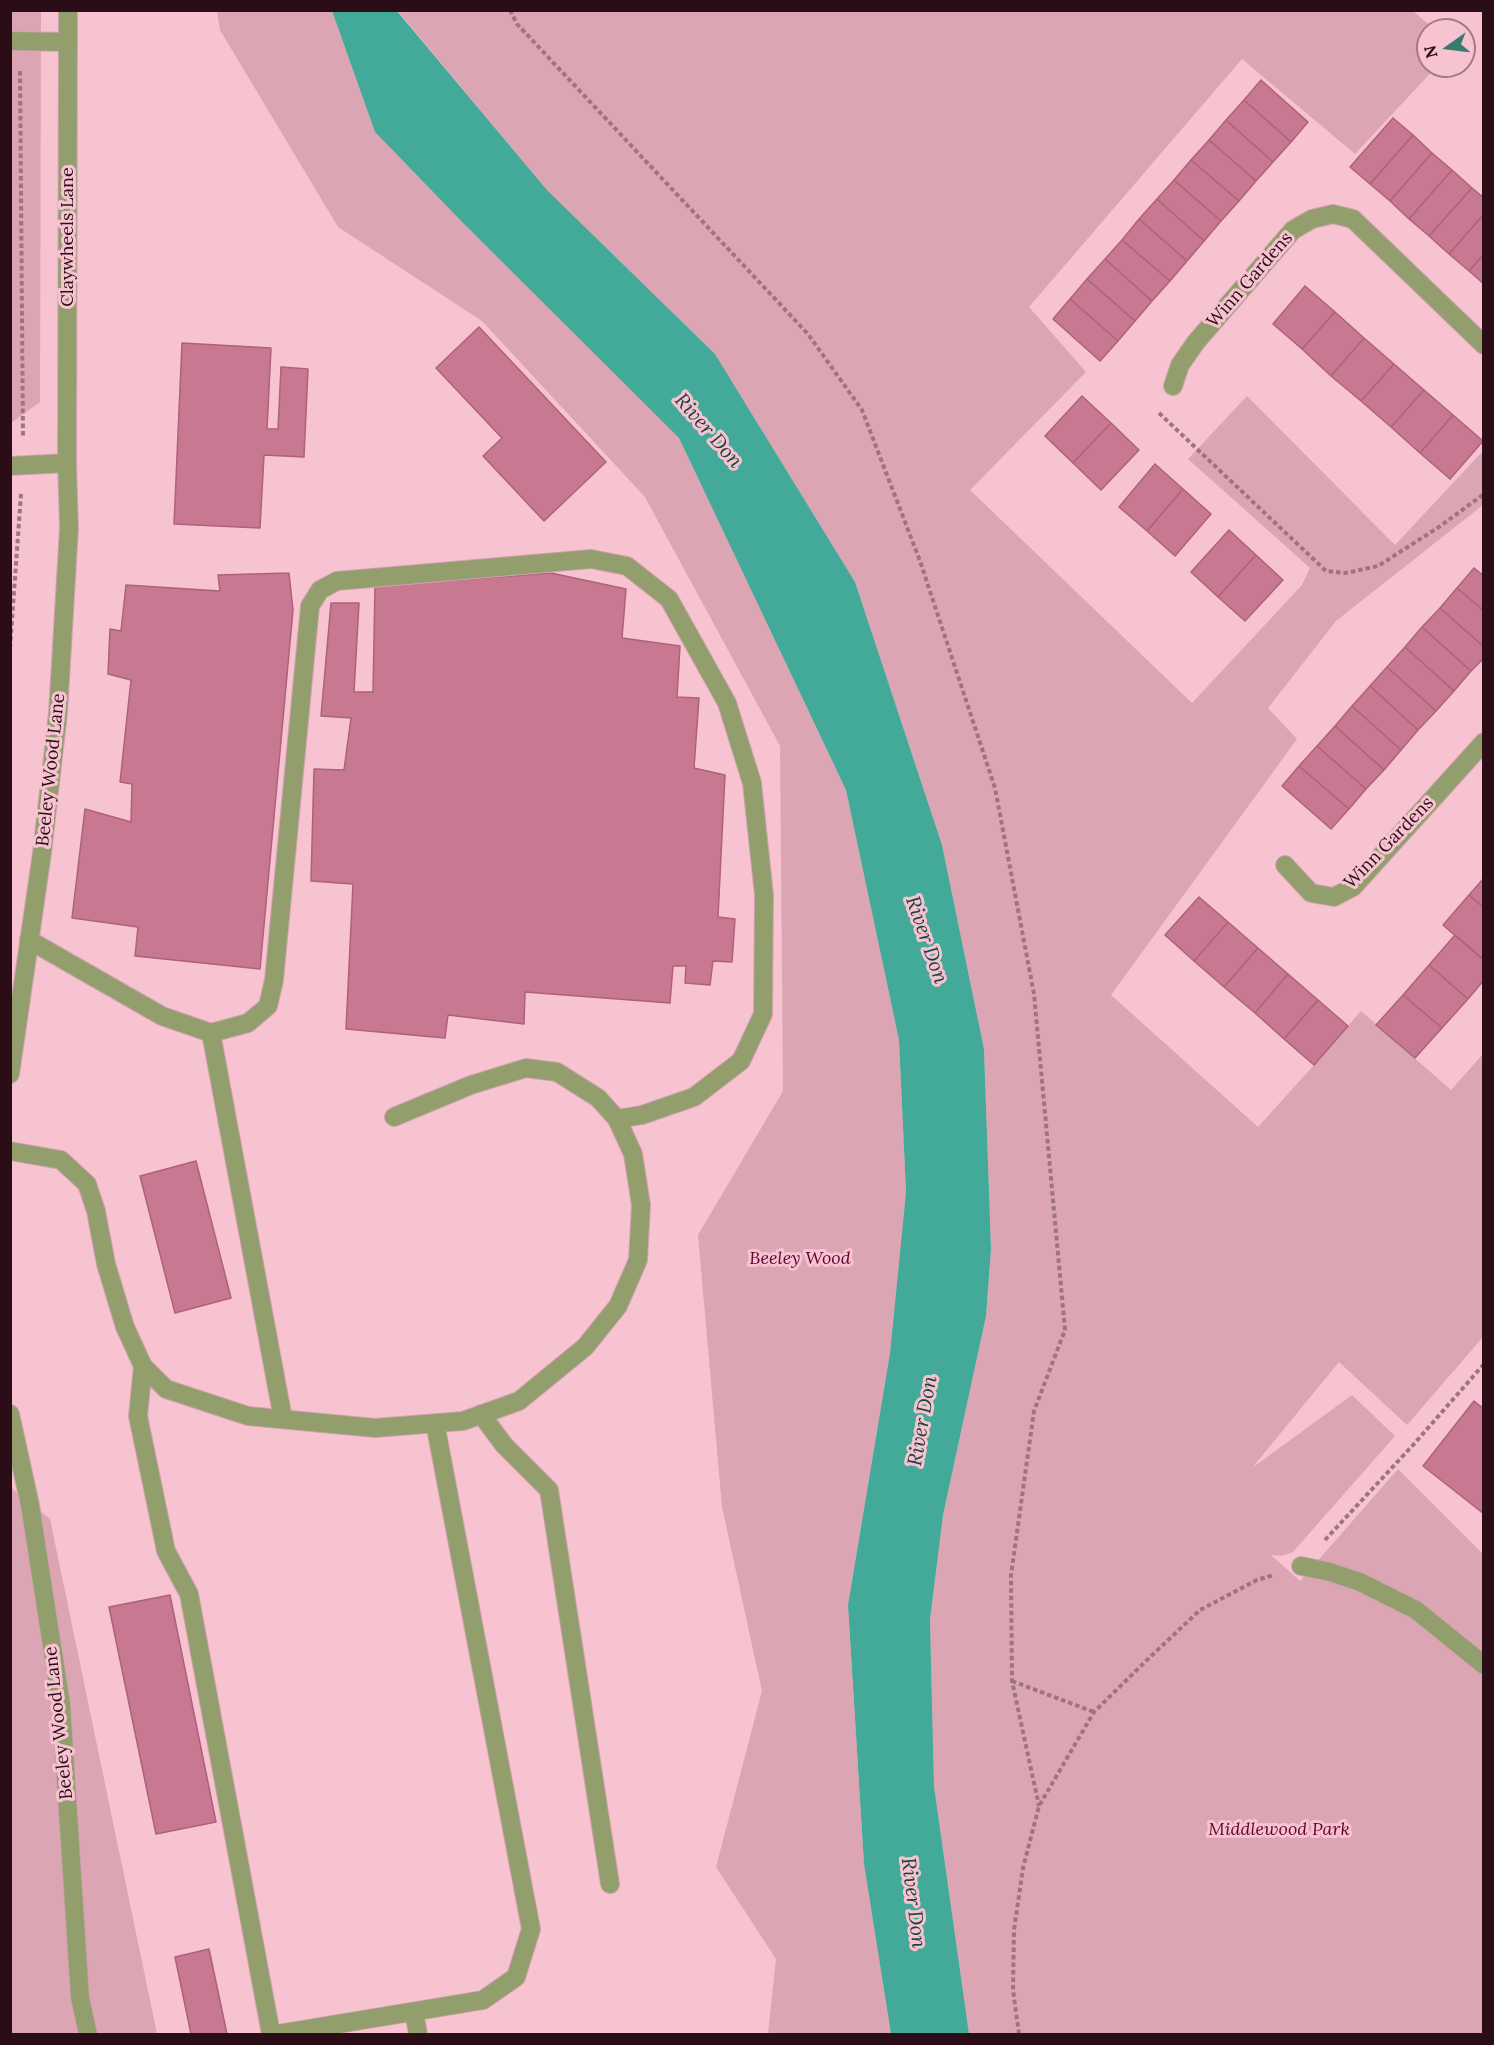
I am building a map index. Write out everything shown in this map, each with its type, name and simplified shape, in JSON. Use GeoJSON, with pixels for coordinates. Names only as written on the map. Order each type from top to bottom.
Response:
{"type":"FeatureCollection","features":[{"type":"Feature","properties":{"kind":"street","name":"Claywheels Lane"},"geometry":{"type":"LineString","coordinates":[[67,463],[68,10]]}},
{"type":"Feature","properties":{"kind":"street"},"geometry":{"type":"LineString","coordinates":[[15,41],[68,42]]}},
{"type":"Feature","properties":{"kind":"street","name":"Winn Gardens"},"geometry":{"type":"LineString","coordinates":[[1173,386],[1180,365],[1196,342],[1293,230],[1312,219],[1334,214],[1353,219],[1484,345]]}},
{"type":"Feature","properties":{"kind":"street"},"geometry":{"type":"LineString","coordinates":[[17,466],[67,463]]}},
{"type":"Feature","properties":{"kind":"street","name":"Beeley Wood Lane"},"geometry":{"type":"LineString","coordinates":[[10,1074],[42,853],[58,713],[69,528],[67,463]]}},
{"type":"Feature","properties":{"kind":"street"},"geometry":{"type":"LineString","coordinates":[[29,940],[162,1016],[211,1033],[248,1023],[268,1006],[274,980],[310,606],[320,590],[337,581],[411,573],[591,559],[627,566],[669,599],[727,703],[752,783],[764,907],[763,1014],[741,1061],[694,1097],[642,1115],[617,1119]]}},
{"type":"Feature","properties":{"kind":"street","name":"Winn Gardens"},"geometry":{"type":"LineString","coordinates":[[1285,865],[1311,893],[1334,897],[1353,887],[1484,742]]}},
{"type":"Feature","properties":{"kind":"street"},"geometry":{"type":"LineString","coordinates":[[211,1033],[283,1419]]}},
{"type":"Feature","properties":{"kind":"street"},"geometry":{"type":"LineString","coordinates":[[10,1151],[61,1160],[87,1184],[96,1211],[106,1264],[125,1327],[143,1366],[165,1389],[248,1416],[375,1428],[463,1421],[519,1401],[585,1347],[618,1306],[638,1260],[641,1205],[633,1154],[617,1119],[598,1098],[557,1072],[526,1068],[471,1084],[394,1117]]}},
{"type":"Feature","properties":{"kind":"street"},"geometry":{"type":"LineString","coordinates":[[143,1366],[138,1416],[166,1551],[189,1594],[271,2034]]}},
{"type":"Feature","properties":{"kind":"street","name":"Beeley Wood Lane"},"geometry":{"type":"LineString","coordinates":[[10,1414],[30,1505],[61,1704],[80,1998],[88,2034]]}},
{"type":"Feature","properties":{"kind":"street"},"geometry":{"type":"LineString","coordinates":[[481,1414],[504,1445],[549,1490],[610,1884]]}},
{"type":"Feature","properties":{"kind":"street"},"geometry":{"type":"LineString","coordinates":[[278,2034],[483,2000],[516,1977],[531,1929],[435,1423]]}},
{"type":"Feature","properties":{"kind":"street"},"geometry":{"type":"LineString","coordinates":[[1301,1566],[1360,1582],[1416,1610],[1484,1665]]}},
{"type":"Feature","properties":{"kind":"street"},"geometry":{"type":"LineString","coordinates":[[414,2012],[418,2034]]}},
{"type":"Feature","properties":{"kind":"path"},"geometry":{"type":"LineString","coordinates":[[510,10],[517,24],[808,334],[861,410],[920,561],[995,788],[1034,994],[1065,1330],[1034,1411],[1011,1575],[1012,1681],[1038,1806]]}},
{"type":"Feature","properties":{"kind":"path"},"geometry":{"type":"LineString","coordinates":[[10,648],[17,466],[15,41]]}},
{"type":"Feature","properties":{"kind":"path"},"geometry":{"type":"LineString","coordinates":[[1173,386],[1152,406],[1326,571],[1346,573],[1378,566],[1439,527],[1484,494]]}},
{"type":"Feature","properties":{"kind":"path"},"geometry":{"type":"LineString","coordinates":[[1019,2034],[1013,1990],[1014,1930],[1023,1869],[1038,1806],[1094,1713],[1200,1610],[1257,1580],[1301,1566],[1484,1364]]}},
{"type":"Feature","properties":{"kind":"path"},"geometry":{"type":"LineString","coordinates":[[1012,1681],[1094,1713]]}},
{"type":"Feature","properties":{"kind":"green space","name":"Middlewood Park"},"geometry":{"type":"Polygon","coordinates":[[[1412,10],[1421,18],[1416,18],[1416,78],[1426,78],[1355,154],[1242,59],[1029,307],[1086,372],[970,490],[1192,703],[1302,585],[1310,568],[1188,459],[1247,396],[1395,545],[1483,451],[1483,505],[1336,621],[1268,708],[1297,739],[1111,995],[1258,1127],[1361,1011],[1451,1090],[1483,1054],[1483,1337],[1407,1425],[1339,1362],[1252,1468],[1352,1395],[1395,1436],[1293,1552],[1281,1556],[1271,1555],[1300,1581],[1398,1469],[1483,1554],[1483,2034],[969,2034],[934,1786],[930,1619],[943,1515],[986,1316],[991,1249],[984,1049],[942,845],[855,582],[715,354],[547,190],[398,11],[1412,10]]]}},
{"type":"Feature","properties":{"kind":"green space"},"geometry":{"type":"Polygon","coordinates":[[[11,11],[41,11],[40,402],[11,423],[11,11]]]}},
{"type":"Feature","properties":{"kind":"green space","name":"Beeley Wood"},"geometry":{"type":"Polygon","coordinates":[[[217,11],[332,11],[375,132],[679,438],[846,790],[899,1040],[906,1192],[890,1353],[848,1605],[864,1864],[891,2034],[768,2034],[776,1959],[716,1867],[762,1691],[722,1507],[698,1235],[783,1091],[780,746],[645,497],[482,321],[338,227],[220,30],[217,11]]]}},
{"type":"Feature","properties":{"kind":"green space"},"geometry":{"type":"Polygon","coordinates":[[[10,1487],[50,1519],[157,2034],[11,2034],[10,1487]]]}},
{"type":"Feature","properties":{"kind":"water","name":"River Don"},"geometry":{"type":"Polygon","coordinates":[[[332,11],[397,11],[547,190],[715,354],[855,582],[942,845],[984,1049],[991,1249],[986,1316],[943,1515],[930,1619],[934,1786],[969,2034],[891,2034],[864,1864],[848,1605],[890,1353],[906,1192],[899,1040],[846,790],[679,438],[375,132],[332,11]]]}},
{"type":"Feature","properties":{"kind":"building"},"geometry":{"type":"Polygon","coordinates":[[[1261,80],[1308,122],[1291,142],[1244,100],[1261,80]]]}},
{"type":"Feature","properties":{"kind":"building"},"geometry":{"type":"Polygon","coordinates":[[[1244,100],[1291,142],[1273,162],[1226,120],[1244,100]]]}},
{"type":"Feature","properties":{"kind":"building"},"geometry":{"type":"Polygon","coordinates":[[[1393,118],[1413,135],[1370,184],[1350,167],[1393,118]]]}},
{"type":"Feature","properties":{"kind":"building"},"geometry":{"type":"Polygon","coordinates":[[[1226,120],[1273,162],[1256,181],[1209,140],[1226,120]]]}},
{"type":"Feature","properties":{"kind":"building"},"geometry":{"type":"Polygon","coordinates":[[[1413,135],[1432,153],[1390,201],[1370,184],[1413,135]]]}},
{"type":"Feature","properties":{"kind":"building"},"geometry":{"type":"Polygon","coordinates":[[[1209,140],[1256,181],[1239,201],[1191,160],[1209,140]]]}},
{"type":"Feature","properties":{"kind":"building"},"geometry":{"type":"Polygon","coordinates":[[[1432,153],[1452,170],[1409,219],[1390,201],[1432,153]]]}},
{"type":"Feature","properties":{"kind":"building"},"geometry":{"type":"Polygon","coordinates":[[[1191,160],[1239,201],[1221,221],[1174,180],[1191,160]]]}},
{"type":"Feature","properties":{"kind":"building"},"geometry":{"type":"Polygon","coordinates":[[[1452,170],[1472,188],[1429,236],[1409,219],[1452,170]]]}},
{"type":"Feature","properties":{"kind":"building"},"geometry":{"type":"Polygon","coordinates":[[[1174,180],[1221,221],[1204,241],[1157,199],[1174,180]]]}},
{"type":"Feature","properties":{"kind":"building"},"geometry":{"type":"Polygon","coordinates":[[[1472,188],[1484,198],[1484,214],[1449,254],[1429,236],[1472,188]]]}},
{"type":"Feature","properties":{"kind":"building"},"geometry":{"type":"Polygon","coordinates":[[[1157,199],[1204,241],[1187,261],[1139,219],[1157,199]]]}},
{"type":"Feature","properties":{"kind":"building"},"geometry":{"type":"Polygon","coordinates":[[[1484,214],[1484,254],[1469,271],[1449,254],[1484,214]]]}},
{"type":"Feature","properties":{"kind":"building"},"geometry":{"type":"Polygon","coordinates":[[[1139,219],[1187,261],[1170,281],[1122,240],[1139,219]]]}},
{"type":"Feature","properties":{"kind":"building"},"geometry":{"type":"Polygon","coordinates":[[[1122,240],[1170,281],[1152,301],[1105,259],[1122,240]]]}},
{"type":"Feature","properties":{"kind":"building"},"geometry":{"type":"Polygon","coordinates":[[[1484,254],[1484,284],[1469,271],[1484,254]]]}},
{"type":"Feature","properties":{"kind":"building"},"geometry":{"type":"Polygon","coordinates":[[[1105,259],[1152,301],[1135,321],[1087,279],[1105,259]]]}},
{"type":"Feature","properties":{"kind":"building"},"geometry":{"type":"Polygon","coordinates":[[[1087,279],[1135,321],[1118,341],[1070,299],[1087,279]]]}},
{"type":"Feature","properties":{"kind":"building"},"geometry":{"type":"Polygon","coordinates":[[[1305,286],[1335,312],[1302,349],[1273,324],[1305,286]]]}},
{"type":"Feature","properties":{"kind":"building"},"geometry":{"type":"Polygon","coordinates":[[[1070,299],[1118,341],[1100,361],[1053,319],[1070,299]]]}},
{"type":"Feature","properties":{"kind":"building"},"geometry":{"type":"Polygon","coordinates":[[[1335,312],[1364,338],[1331,376],[1302,349],[1335,312]]]}},
{"type":"Feature","properties":{"kind":"building"},"geometry":{"type":"Polygon","coordinates":[[[479,327],[606,462],[544,521],[483,456],[502,438],[436,368],[479,327]]]}},
{"type":"Feature","properties":{"kind":"building"},"geometry":{"type":"Polygon","coordinates":[[[1364,338],[1394,364],[1361,401],[1331,376],[1364,338]]]}},
{"type":"Feature","properties":{"kind":"building"},"geometry":{"type":"Polygon","coordinates":[[[182,343],[271,348],[267,429],[278,429],[281,367],[308,369],[304,457],[264,455],[260,528],[174,524],[182,343]]]}},
{"type":"Feature","properties":{"kind":"building"},"geometry":{"type":"Polygon","coordinates":[[[1394,364],[1424,390],[1391,427],[1361,401],[1394,364]]]}},
{"type":"Feature","properties":{"kind":"building"},"geometry":{"type":"Polygon","coordinates":[[[1424,390],[1453,415],[1420,453],[1391,427],[1424,390]]]}},
{"type":"Feature","properties":{"kind":"building"},"geometry":{"type":"Polygon","coordinates":[[[1082,396],[1111,423],[1073,463],[1045,436],[1082,396]]]}},
{"type":"Feature","properties":{"kind":"building"},"geometry":{"type":"Polygon","coordinates":[[[1453,415],[1483,441],[1450,479],[1420,453],[1453,415]]]}},
{"type":"Feature","properties":{"kind":"building"},"geometry":{"type":"Polygon","coordinates":[[[1111,423],[1139,450],[1101,490],[1073,463],[1111,423]]]}},
{"type":"Feature","properties":{"kind":"building"},"geometry":{"type":"Polygon","coordinates":[[[1155,464],[1183,489],[1147,531],[1119,507],[1155,464]]]}},
{"type":"Feature","properties":{"kind":"building"},"geometry":{"type":"Polygon","coordinates":[[[1183,489],[1211,514],[1175,556],[1147,531],[1183,489]]]}},
{"type":"Feature","properties":{"kind":"building"},"geometry":{"type":"Polygon","coordinates":[[[1229,530],[1256,555],[1218,597],[1191,572],[1229,530]]]}},
{"type":"Feature","properties":{"kind":"building"},"geometry":{"type":"Polygon","coordinates":[[[1256,555],[1283,580],[1245,621],[1218,597],[1256,555]]]}},
{"type":"Feature","properties":{"kind":"building"},"geometry":{"type":"Polygon","coordinates":[[[1474,568],[1484,576],[1484,611],[1457,588],[1474,568]]]}},
{"type":"Feature","properties":{"kind":"building"},"geometry":{"type":"Polygon","coordinates":[[[289,573],[293,610],[260,969],[135,956],[138,927],[72,918],[85,809],[131,822],[132,784],[120,782],[131,680],[108,674],[110,629],[121,631],[126,585],[220,591],[218,575],[289,573]]]}},
{"type":"Feature","properties":{"kind":"building"},"geometry":{"type":"Polygon","coordinates":[[[551,573],[626,589],[622,638],[680,646],[677,697],[699,698],[694,768],[725,775],[718,917],[735,919],[732,962],[713,961],[710,985],[685,983],[686,966],[673,966],[670,1003],[525,992],[524,1024],[448,1015],[445,1038],[346,1029],[353,884],[311,881],[314,769],[344,770],[351,718],[321,716],[331,603],[359,603],[354,692],[373,692],[375,586],[551,573]]]}},
{"type":"Feature","properties":{"kind":"building"},"geometry":{"type":"Polygon","coordinates":[[[1457,588],[1484,611],[1484,647],[1440,608],[1457,588]]]}},
{"type":"Feature","properties":{"kind":"building"},"geometry":{"type":"Polygon","coordinates":[[[1440,608],[1484,647],[1484,658],[1471,671],[1422,627],[1440,608]]]}},
{"type":"Feature","properties":{"kind":"building"},"geometry":{"type":"Polygon","coordinates":[[[1422,627],[1471,671],[1454,691],[1405,647],[1422,627]]]}},
{"type":"Feature","properties":{"kind":"building"},"geometry":{"type":"Polygon","coordinates":[[[1405,647],[1454,691],[1436,711],[1387,667],[1405,647]]]}},
{"type":"Feature","properties":{"kind":"building"},"geometry":{"type":"Polygon","coordinates":[[[1387,667],[1436,711],[1418,730],[1370,686],[1387,667]]]}},
{"type":"Feature","properties":{"kind":"building"},"geometry":{"type":"Polygon","coordinates":[[[1370,686],[1418,730],[1401,750],[1352,706],[1370,686]]]}},
{"type":"Feature","properties":{"kind":"building"},"geometry":{"type":"Polygon","coordinates":[[[1352,706],[1401,750],[1384,770],[1335,726],[1352,706]]]}},
{"type":"Feature","properties":{"kind":"building"},"geometry":{"type":"Polygon","coordinates":[[[1335,726],[1384,770],[1366,789],[1317,746],[1335,726]]]}},
{"type":"Feature","properties":{"kind":"building"},"geometry":{"type":"Polygon","coordinates":[[[1317,746],[1366,789],[1349,809],[1299,766],[1317,746]]]}},
{"type":"Feature","properties":{"kind":"building"},"geometry":{"type":"Polygon","coordinates":[[[1299,766],[1349,809],[1331,829],[1282,786],[1299,766]]]}},
{"type":"Feature","properties":{"kind":"building"},"geometry":{"type":"Polygon","coordinates":[[[1484,878],[1484,908],[1469,895],[1484,878]]]}},
{"type":"Feature","properties":{"kind":"building"},"geometry":{"type":"Polygon","coordinates":[[[1469,895],[1484,908],[1484,955],[1481,958],[1443,925],[1469,895]]]}},
{"type":"Feature","properties":{"kind":"building"},"geometry":{"type":"Polygon","coordinates":[[[1199,897],[1228,922],[1194,961],[1165,935],[1199,897]]]}},
{"type":"Feature","properties":{"kind":"building"},"geometry":{"type":"Polygon","coordinates":[[[1228,922],[1258,948],[1224,987],[1194,961],[1228,922]]]}},
{"type":"Feature","properties":{"kind":"building"},"geometry":{"type":"Polygon","coordinates":[[[1455,935],[1484,960],[1484,980],[1468,999],[1429,965],[1455,935]]]}},
{"type":"Feature","properties":{"kind":"building"},"geometry":{"type":"Polygon","coordinates":[[[1258,948],[1288,974],[1255,1013],[1224,987],[1258,948]]]}},
{"type":"Feature","properties":{"kind":"building"},"geometry":{"type":"Polygon","coordinates":[[[1429,965],[1468,999],[1442,1028],[1403,995],[1429,965]]]}},
{"type":"Feature","properties":{"kind":"building"},"geometry":{"type":"Polygon","coordinates":[[[1288,974],[1318,1000],[1284,1039],[1255,1013],[1288,974]]]}},
{"type":"Feature","properties":{"kind":"building"},"geometry":{"type":"Polygon","coordinates":[[[1403,995],[1442,1028],[1415,1058],[1376,1025],[1403,995]]]}},
{"type":"Feature","properties":{"kind":"building"},"geometry":{"type":"Polygon","coordinates":[[[1318,1000],[1348,1026],[1314,1065],[1284,1039],[1318,1000]]]}},
{"type":"Feature","properties":{"kind":"building"},"geometry":{"type":"Polygon","coordinates":[[[196,1161],[231,1298],[175,1313],[140,1176],[196,1161]]]}},
{"type":"Feature","properties":{"kind":"building"},"geometry":{"type":"Polygon","coordinates":[[[1474,1401],[1484,1409],[1484,1514],[1423,1466],[1474,1401]]]}},
{"type":"Feature","properties":{"kind":"building"},"geometry":{"type":"Polygon","coordinates":[[[170,1595],[216,1822],[156,1834],[109,1607],[170,1595]]]}},
{"type":"Feature","properties":{"kind":"building"},"geometry":{"type":"Polygon","coordinates":[[[209,1949],[227,2034],[191,2034],[175,1957],[209,1949]]]}}]}
